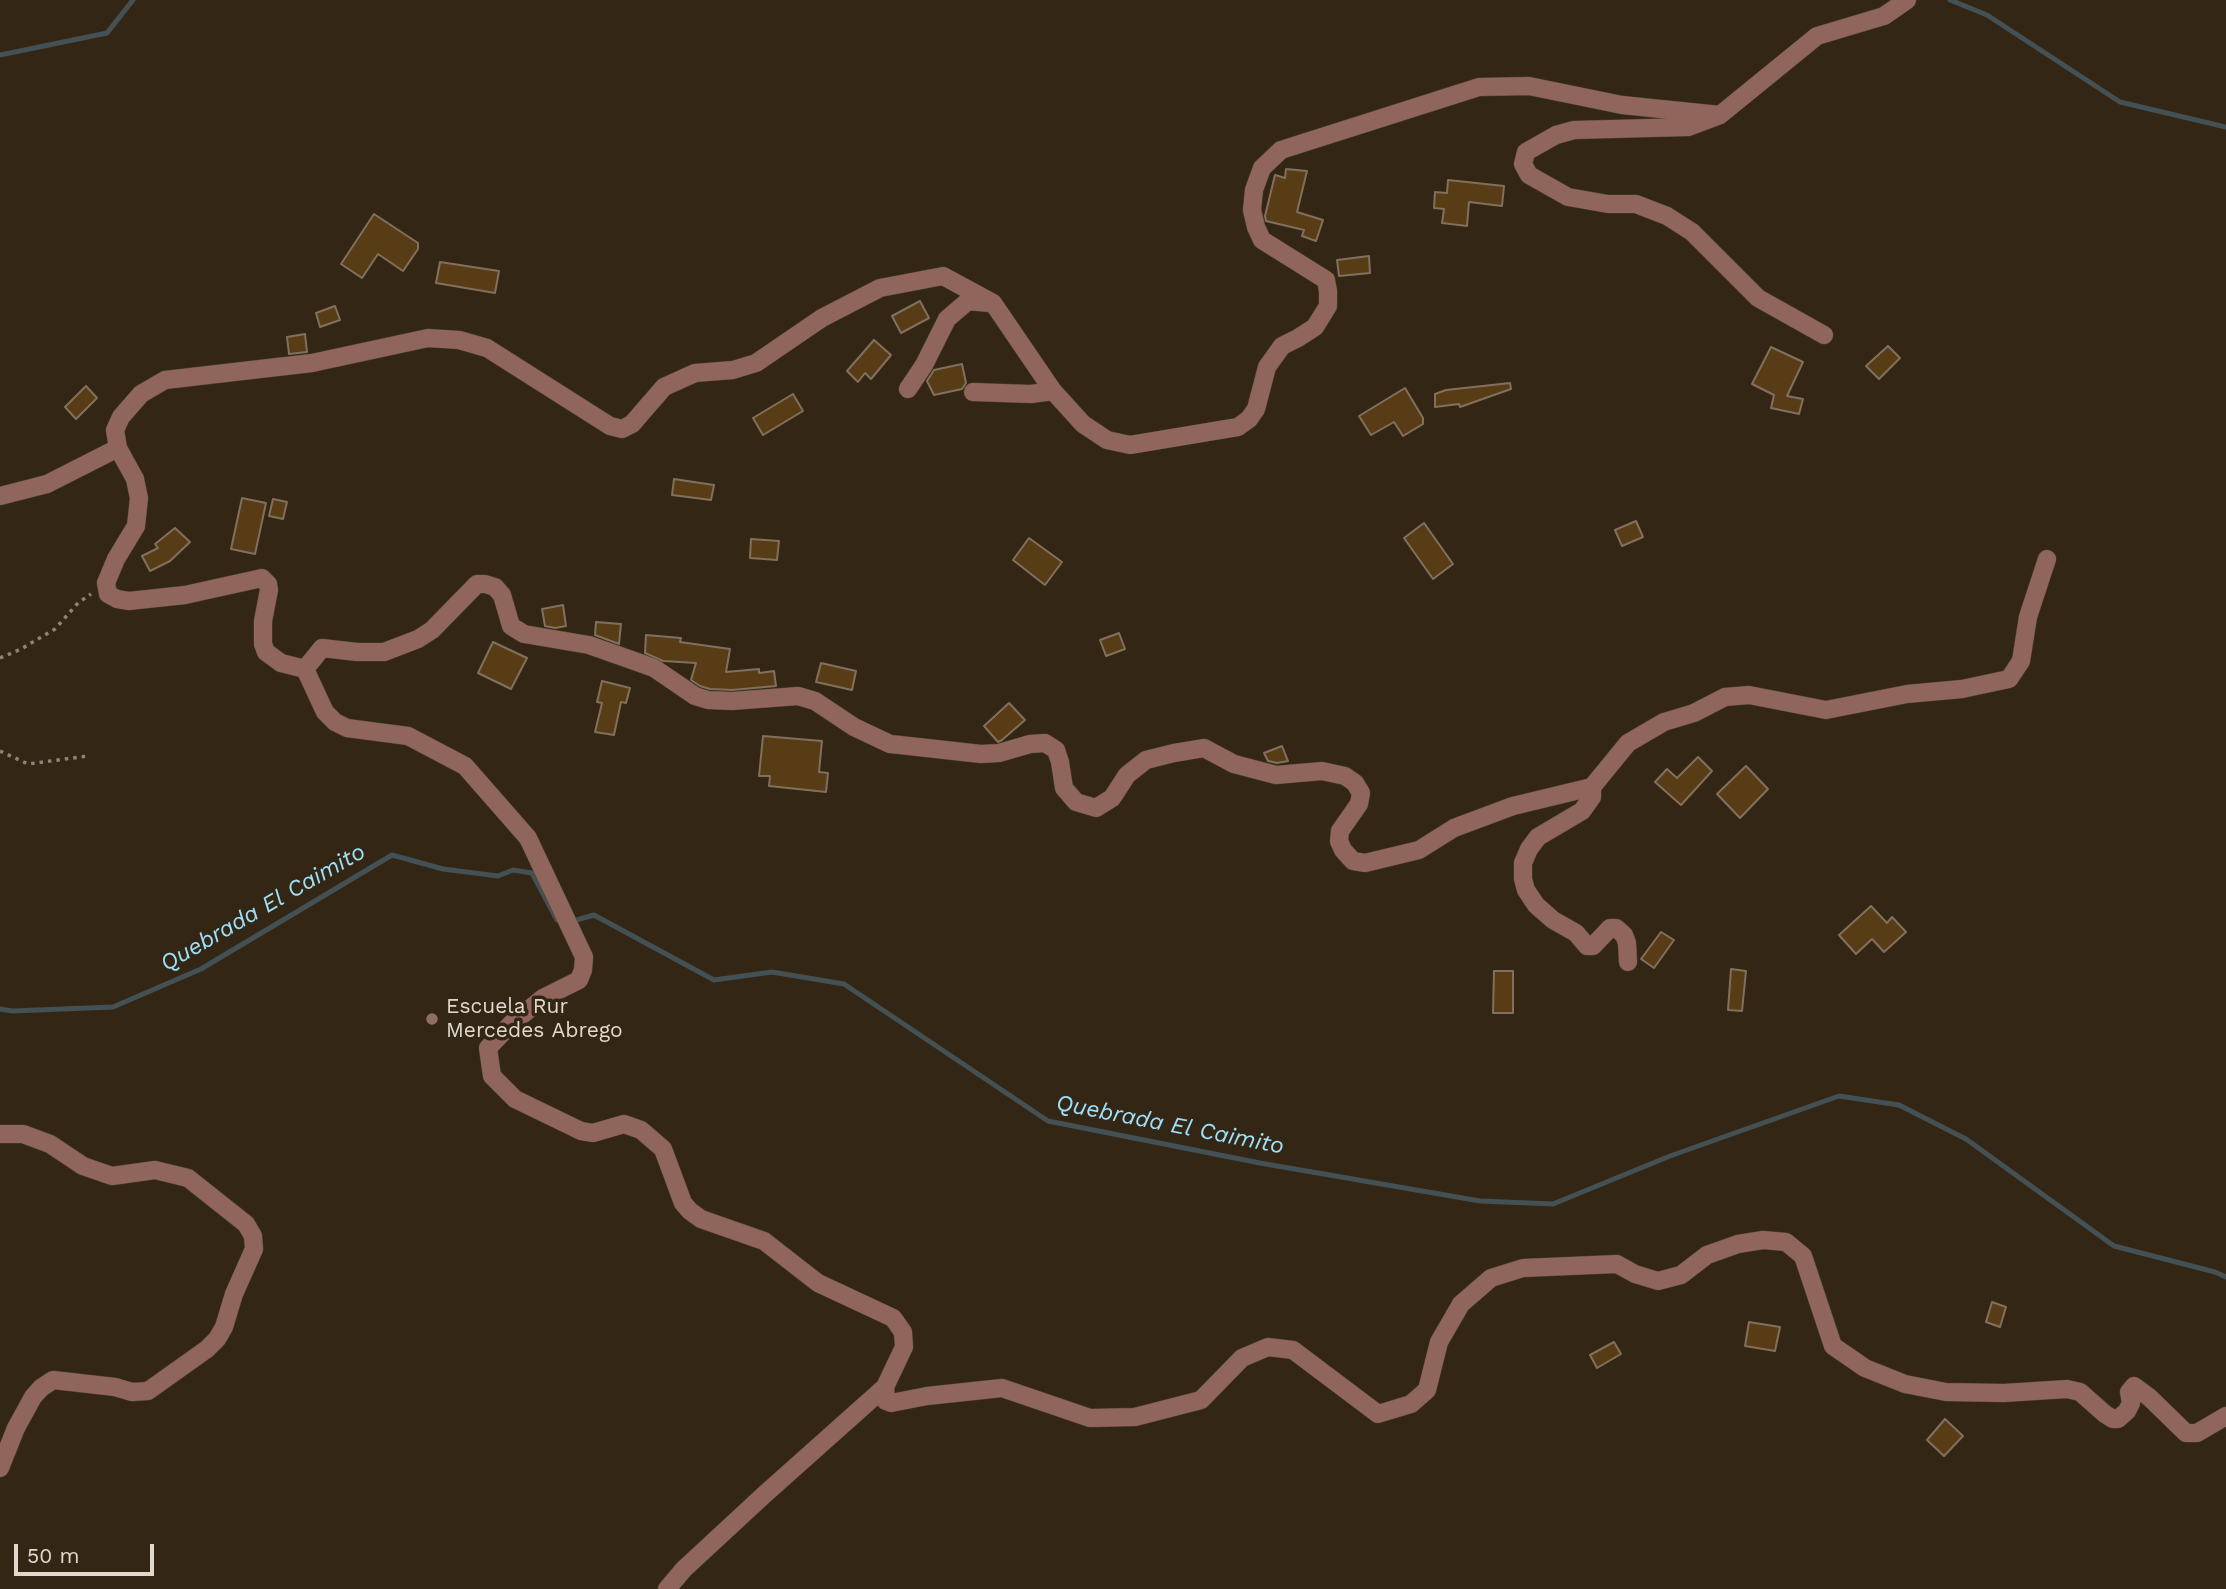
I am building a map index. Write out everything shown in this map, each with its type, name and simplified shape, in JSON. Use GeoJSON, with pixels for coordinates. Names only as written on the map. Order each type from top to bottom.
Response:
{"type":"FeatureCollection","features":[{"type":"Feature","properties":{"kind":"street"},"geometry":{"type":"LineString","coordinates":[[1824,335],[1758,298],[1692,232],[1667,216],[1636,204],[1608,204],[1567,197],[1529,175],[1523,164],[1527,152],[1556,135],[1574,130],[1688,127],[1720,115],[1818,36],[1884,16],[1907,0]]}},
{"type":"Feature","properties":{"kind":"street"},"geometry":{"type":"LineString","coordinates":[[305,668],[281,663],[266,652],[263,644],[263,621],[270,590],[262,578],[185,595],[129,601],[108,594],[107,583],[116,559],[136,526],[139,498],[135,480],[118,448],[115,430],[121,417],[141,394],[165,380],[312,363],[428,338],[459,340],[487,348],[610,426],[622,429],[632,424],[664,387],[695,373],[733,370],[756,363],[821,318],[880,288],[943,276],[993,303],[1053,391],[1083,424],[1107,440],[1129,445],[1238,426],[1249,419],[1256,409],[1267,367],[1282,346],[1315,327],[1328,306],[1326,280],[1262,240],[1256,227],[1252,210],[1254,190],[1262,168],[1281,150],[1479,88],[1529,86],[1622,105],[1720,115]]}},
{"type":"Feature","properties":{"kind":"street"},"geometry":{"type":"LineString","coordinates":[[908,389],[924,365],[947,319],[968,301],[993,303]]}},
{"type":"Feature","properties":{"kind":"street"},"geometry":{"type":"LineString","coordinates":[[973,392],[1031,394],[1053,391]]}},
{"type":"Feature","properties":{"kind":"street"},"geometry":{"type":"LineString","coordinates":[[0,496],[47,484],[118,448]]}},
{"type":"Feature","properties":{"kind":"street"},"geometry":{"type":"LineString","coordinates":[[305,668],[322,648],[384,652],[418,639],[432,630],[477,584],[485,584],[495,587],[502,595],[511,626],[524,634],[589,645],[622,656],[654,668],[695,696],[708,700],[798,696],[814,701],[854,727],[900,746],[981,754],[1045,743],[1056,750],[1064,788],[1076,802],[1096,808],[1112,798],[1127,775],[1146,760],[1204,748],[1234,764],[1276,775],[1322,771],[1338,774],[1355,783],[1361,793],[1359,804],[1340,831],[1339,841],[1353,861],[1365,863],[1419,850],[1454,828],[1513,806],[1592,787],[1628,743],[1664,722],[1694,713],[1725,697],[1749,695],[1826,710],[1906,694],[1962,689],[2009,679],[2021,661],[2028,617],[2047,559]]}},
{"type":"Feature","properties":{"kind":"street"},"geometry":{"type":"LineString","coordinates":[[305,668],[325,712],[335,722],[347,728],[408,736],[465,766],[527,838],[584,957],[579,979],[543,998],[488,1048],[492,1076],[515,1099],[581,1132],[593,1133],[624,1124],[641,1130],[663,1149],[683,1203],[701,1219],[764,1241],[818,1283],[893,1318],[903,1332],[904,1347],[885,1387],[684,1569],[667,1589]]}},
{"type":"Feature","properties":{"kind":"street"},"geometry":{"type":"LineString","coordinates":[[1592,787],[1592,797],[1582,811],[1538,837],[1523,863],[1523,879],[1526,890],[1536,905],[1553,920],[1576,933],[1587,946],[1593,946],[1610,928],[1616,928],[1627,943],[1628,962]]}},
{"type":"Feature","properties":{"kind":"street"},"geometry":{"type":"LineString","coordinates":[[0,1134],[23,1134],[41,1140],[83,1166],[112,1176],[156,1170],[188,1178],[246,1224],[253,1236],[254,1249],[234,1294],[224,1327],[207,1349],[148,1391],[132,1392],[115,1387],[52,1380],[33,1398],[16,1429],[0,1468]]}},
{"type":"Feature","properties":{"kind":"street"},"geometry":{"type":"LineString","coordinates":[[885,1387],[886,1401],[891,1403],[927,1396],[1002,1388],[1090,1418],[1135,1417],[1201,1399],[1242,1358],[1268,1347],[1293,1350],[1378,1414],[1410,1404],[1427,1390],[1439,1342],[1461,1304],[1491,1278],[1523,1268],[1617,1264],[1635,1274],[1658,1281],[1681,1275],[1707,1255],[1738,1244],[1763,1240],[1786,1242],[1803,1256],[1833,1346],[1865,1368],[1905,1384],[1946,1392],[2004,1393],[2067,1389],[2080,1392],[2113,1419],[2118,1419],[2127,1411],[2131,1403],[2129,1392],[2134,1386],[2186,1433],[2197,1433],[2226,1416]]}},
{"type":"Feature","properties":{"kind":"path"},"geometry":{"type":"LineString","coordinates":[[0,658],[22,649],[55,629],[78,603],[107,583]]}},
{"type":"Feature","properties":{"kind":"path"},"geometry":{"type":"LineString","coordinates":[[0,751],[28,764],[88,756]]}},
{"type":"Feature","properties":{"kind":"building"},"geometry":{"type":"Polygon","coordinates":[[[1286,169],[1307,171],[1297,212],[1323,220],[1316,241],[1302,236],[1304,230],[1266,221],[1275,175],[1285,178],[1286,169]]]}},
{"type":"Feature","properties":{"kind":"building"},"geometry":{"type":"Polygon","coordinates":[[[1448,180],[1504,186],[1502,206],[1469,202],[1467,226],[1442,223],[1444,209],[1434,208],[1435,192],[1447,193],[1448,180]]]}},
{"type":"Feature","properties":{"kind":"building"},"geometry":{"type":"Polygon","coordinates":[[[374,214],[418,243],[418,249],[403,271],[378,254],[362,278],[341,264],[374,214]]]}},
{"type":"Feature","properties":{"kind":"building"},"geometry":{"type":"Polygon","coordinates":[[[1369,256],[1370,273],[1339,276],[1337,260],[1369,256]]]}},
{"type":"Feature","properties":{"kind":"building"},"geometry":{"type":"Polygon","coordinates":[[[440,262],[499,271],[495,293],[436,283],[440,262]]]}},
{"type":"Feature","properties":{"kind":"building"},"geometry":{"type":"Polygon","coordinates":[[[920,301],[929,318],[901,333],[892,316],[920,301]]]}},
{"type":"Feature","properties":{"kind":"building"},"geometry":{"type":"Polygon","coordinates":[[[335,306],[340,320],[320,327],[316,313],[335,306]]]}},
{"type":"Feature","properties":{"kind":"building"},"geometry":{"type":"Polygon","coordinates":[[[305,334],[307,352],[289,354],[287,337],[305,334]]]}},
{"type":"Feature","properties":{"kind":"building"},"geometry":{"type":"Polygon","coordinates":[[[874,340],[891,355],[871,379],[865,373],[858,382],[847,371],[874,340]]]}},
{"type":"Feature","properties":{"kind":"building"},"geometry":{"type":"Polygon","coordinates":[[[1888,346],[1900,358],[1879,379],[1866,366],[1888,346]]]}},
{"type":"Feature","properties":{"kind":"building"},"geometry":{"type":"Polygon","coordinates":[[[1771,347],[1803,362],[1787,396],[1803,399],[1799,414],[1771,408],[1774,395],[1752,384],[1771,347]]]}},
{"type":"Feature","properties":{"kind":"building"},"geometry":{"type":"Polygon","coordinates":[[[962,364],[966,383],[962,389],[934,395],[927,381],[934,370],[962,364]]]}},
{"type":"Feature","properties":{"kind":"building"},"geometry":{"type":"Polygon","coordinates":[[[1510,383],[1511,389],[1460,407],[1459,404],[1435,407],[1435,394],[1446,390],[1510,383]]]}},
{"type":"Feature","properties":{"kind":"building"},"geometry":{"type":"Polygon","coordinates":[[[86,386],[97,398],[76,419],[65,407],[86,386]]]}},
{"type":"Feature","properties":{"kind":"building"},"geometry":{"type":"Polygon","coordinates":[[[1405,388],[1423,418],[1423,424],[1403,436],[1394,422],[1371,435],[1359,416],[1405,388]]]}},
{"type":"Feature","properties":{"kind":"building"},"geometry":{"type":"Polygon","coordinates":[[[793,394],[803,411],[763,435],[753,418],[793,394]]]}},
{"type":"Feature","properties":{"kind":"building"},"geometry":{"type":"Polygon","coordinates":[[[674,479],[714,485],[711,500],[672,495],[674,479]]]}},
{"type":"Feature","properties":{"kind":"building"},"geometry":{"type":"Polygon","coordinates":[[[242,498],[266,503],[255,554],[231,549],[242,498]]]}},
{"type":"Feature","properties":{"kind":"building"},"geometry":{"type":"Polygon","coordinates":[[[273,499],[287,502],[283,519],[269,516],[273,499]]]}},
{"type":"Feature","properties":{"kind":"building"},"geometry":{"type":"Polygon","coordinates":[[[1636,521],[1643,537],[1622,546],[1615,530],[1636,521]]]}},
{"type":"Feature","properties":{"kind":"building"},"geometry":{"type":"Polygon","coordinates":[[[1424,523],[1453,564],[1433,579],[1404,538],[1424,523]]]}},
{"type":"Feature","properties":{"kind":"building"},"geometry":{"type":"Polygon","coordinates":[[[175,528],[190,542],[170,561],[150,571],[142,556],[158,548],[155,544],[175,528]]]}},
{"type":"Feature","properties":{"kind":"building"},"geometry":{"type":"Polygon","coordinates":[[[1029,538],[1062,562],[1045,585],[1013,560],[1029,538]]]}},
{"type":"Feature","properties":{"kind":"building"},"geometry":{"type":"Polygon","coordinates":[[[751,539],[779,541],[777,560],[750,558],[751,539]]]}},
{"type":"Feature","properties":{"kind":"building"},"geometry":{"type":"Polygon","coordinates":[[[563,605],[566,626],[545,626],[542,609],[563,605]]]}},
{"type":"Feature","properties":{"kind":"building"},"geometry":{"type":"Polygon","coordinates":[[[596,622],[621,624],[619,644],[595,635],[596,622]]]}},
{"type":"Feature","properties":{"kind":"building"},"geometry":{"type":"Polygon","coordinates":[[[1119,633],[1125,649],[1106,656],[1100,640],[1119,633]]]}},
{"type":"Feature","properties":{"kind":"building"},"geometry":{"type":"Polygon","coordinates":[[[646,635],[681,638],[680,642],[730,649],[726,672],[759,669],[759,673],[774,671],[776,686],[732,690],[700,686],[691,680],[696,663],[663,661],[645,653],[646,635]]]}},
{"type":"Feature","properties":{"kind":"building"},"geometry":{"type":"Polygon","coordinates":[[[493,642],[527,658],[511,689],[478,673],[493,642]]]}},
{"type":"Feature","properties":{"kind":"building"},"geometry":{"type":"Polygon","coordinates":[[[821,663],[856,671],[852,690],[816,682],[821,663]]]}},
{"type":"Feature","properties":{"kind":"building"},"geometry":{"type":"Polygon","coordinates":[[[602,681],[630,688],[626,703],[621,702],[614,735],[595,732],[602,703],[597,702],[602,681]]]}},
{"type":"Feature","properties":{"kind":"building"},"geometry":{"type":"Polygon","coordinates":[[[1009,703],[1025,720],[998,742],[984,726],[1009,703]]]}},
{"type":"Feature","properties":{"kind":"building"},"geometry":{"type":"Polygon","coordinates":[[[763,736],[822,741],[819,772],[828,773],[826,792],[769,786],[770,776],[759,776],[763,736]]]}},
{"type":"Feature","properties":{"kind":"building"},"geometry":{"type":"Polygon","coordinates":[[[1282,746],[1288,761],[1268,761],[1264,753],[1282,746]]]}},
{"type":"Feature","properties":{"kind":"building"},"geometry":{"type":"Polygon","coordinates":[[[1698,757],[1712,771],[1681,805],[1655,782],[1667,769],[1677,778],[1698,757]]]}},
{"type":"Feature","properties":{"kind":"building"},"geometry":{"type":"Polygon","coordinates":[[[1746,766],[1768,789],[1740,818],[1717,794],[1746,766]]]}},
{"type":"Feature","properties":{"kind":"building"},"geometry":{"type":"Polygon","coordinates":[[[1871,906],[1887,923],[1892,917],[1906,932],[1884,952],[1872,939],[1856,954],[1839,935],[1871,906]]]}},
{"type":"Feature","properties":{"kind":"building"},"geometry":{"type":"Polygon","coordinates":[[[1661,932],[1674,940],[1654,968],[1641,959],[1661,932]]]}},
{"type":"Feature","properties":{"kind":"building"},"geometry":{"type":"Polygon","coordinates":[[[1731,969],[1746,971],[1742,1011],[1728,1010],[1731,969]]]}},
{"type":"Feature","properties":{"kind":"building"},"geometry":{"type":"Polygon","coordinates":[[[1494,971],[1513,971],[1513,1013],[1493,1013],[1494,971]]]}},
{"type":"Feature","properties":{"kind":"building"},"geometry":{"type":"Polygon","coordinates":[[[1992,1302],[2006,1307],[2000,1327],[1986,1322],[1992,1302]]]}},
{"type":"Feature","properties":{"kind":"building"},"geometry":{"type":"Polygon","coordinates":[[[1749,1322],[1780,1327],[1775,1351],[1745,1346],[1749,1322]]]}},
{"type":"Feature","properties":{"kind":"building"},"geometry":{"type":"Polygon","coordinates":[[[1614,1342],[1621,1354],[1597,1368],[1590,1355],[1614,1342]]]}},
{"type":"Feature","properties":{"kind":"building"},"geometry":{"type":"Polygon","coordinates":[[[1945,1419],[1963,1436],[1944,1456],[1927,1440],[1945,1419]]]}},
{"type":"Feature","properties":{"kind":"waterway"},"geometry":{"type":"LineString","coordinates":[[0,55],[107,33],[133,0]]}},
{"type":"Feature","properties":{"kind":"waterway"},"geometry":{"type":"LineString","coordinates":[[1950,0],[1987,15],[2120,102],[2226,127]]}},
{"type":"Feature","properties":{"kind":"waterway","name":"Quebrada El Caimito"},"geometry":{"type":"LineString","coordinates":[[0,1009],[12,1011],[113,1007],[201,969],[392,855],[443,869],[498,876],[513,870],[532,873],[560,921]]}},
{"type":"Feature","properties":{"kind":"waterway","name":"Quebrada El Caimito"},"geometry":{"type":"LineString","coordinates":[[569,922],[594,915],[714,980],[772,972],[844,984],[1048,1121],[1260,1163],[1480,1201],[1553,1204],[1670,1156],[1839,1096],[1899,1105],[1966,1139],[2114,1246],[2226,1277]]}},
{"type":"Feature","properties":{"kind":"place","name":"Escuela Rur Mercedes Abrego"},"geometry":{"type":"Point","coordinates":[432,1019]}}]}
